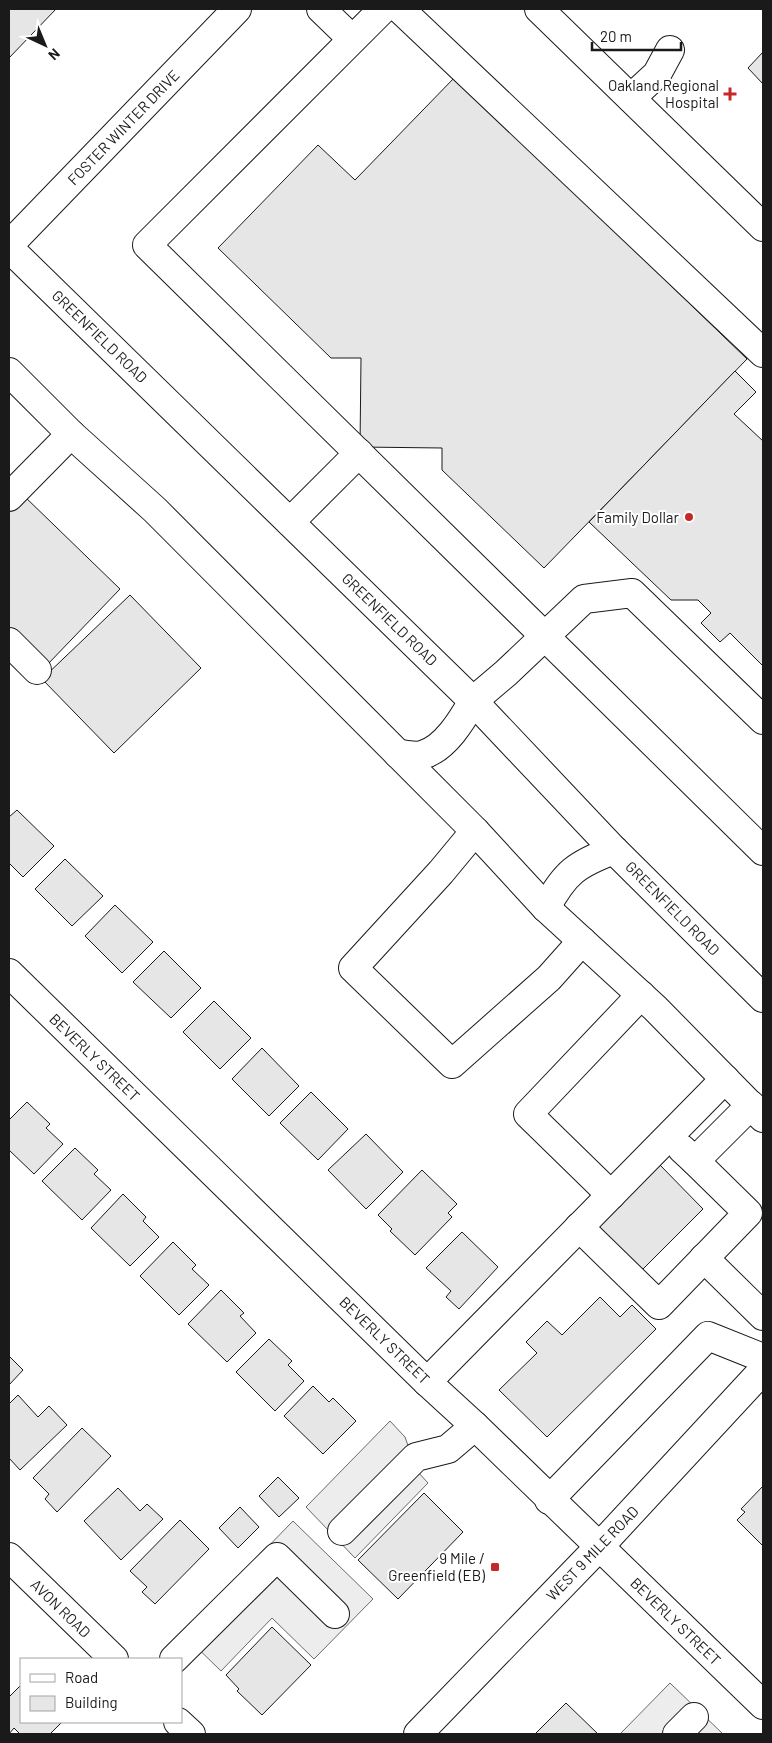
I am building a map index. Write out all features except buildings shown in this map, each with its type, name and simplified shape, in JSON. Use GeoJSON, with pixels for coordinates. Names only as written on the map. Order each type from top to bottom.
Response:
{"type":"FeatureCollection","features":[{"type":"Feature","properties":{"kind":"main road","name":"FOSTER WINTER DRIVE"},"geometry":{"type":"LineString","coordinates":[[9,246],[237,9]]}},
{"type":"Feature","properties":{"kind":"main road"},"geometry":{"type":"LineString","coordinates":[[321,9],[352,39]]}},
{"type":"Feature","properties":{"kind":"main road"},"geometry":{"type":"LineString","coordinates":[[382,9],[147,245],[763,851]]}},
{"type":"Feature","properties":{"kind":"main road"},"geometry":{"type":"LineString","coordinates":[[400,9],[763,353]]}},
{"type":"Feature","properties":{"kind":"main road"},"geometry":{"type":"LineString","coordinates":[[539,9],[763,227]]}},
{"type":"Feature","properties":{"kind":"main road"},"geometry":{"type":"LineString","coordinates":[[631,98],[657,74],[670,50]]}},
{"type":"Feature","properties":{"kind":"main road","name":"GREENFIELD ROAD"},"geometry":{"type":"LineString","coordinates":[[9,246],[473,701],[614,850],[763,998]]}},
{"type":"Feature","properties":{"kind":"main road"},"geometry":{"type":"LineString","coordinates":[[9,372],[71,434],[155,510],[475,831],[546,908],[641,995],[757,1111],[694,1161]]}},
{"type":"Feature","properties":{"kind":"main road"},"geometry":{"type":"LineString","coordinates":[[9,497],[71,434]]}},
{"type":"Feature","properties":{"kind":"main road"},"geometry":{"type":"LineString","coordinates":[[290,522],[359,453]]}},
{"type":"Feature","properties":{"kind":"main road"},"geometry":{"type":"LineString","coordinates":[[398,754],[421,756],[448,737],[473,701],[506,673],[584,599],[632,592],[763,720]]}},
{"type":"Feature","properties":{"kind":"main road"},"geometry":{"type":"LineString","coordinates":[[9,642],[37,670]]}},
{"type":"Feature","properties":{"kind":"main road"},"geometry":{"type":"LineString","coordinates":[[475,831],[442,872],[353,968],[452,1064],[549,978],[582,941]]}},
{"type":"Feature","properties":{"kind":"main road"},"geometry":{"type":"LineString","coordinates":[[546,908],[556,889],[569,874],[585,861],[614,850]]}},
{"type":"Feature","properties":{"kind":"main road","name":"BEVERLY STREET"},"geometry":{"type":"LineString","coordinates":[[9,973],[549,1500],[760,1696]]}},
{"type":"Feature","properties":{"kind":"main road"},"geometry":{"type":"LineString","coordinates":[[611,1195],[528,1114],[641,995]]}},
{"type":"Feature","properties":{"kind":"main road"},"geometry":{"type":"LineString","coordinates":[[427,1382],[725,1079]]}},
{"type":"Feature","properties":{"kind":"main road"},"geometry":{"type":"LineString","coordinates":[[579,1227],[659,1305],[748,1213],[668,1136]]}},
{"type":"Feature","properties":{"kind":"main road"},"geometry":{"type":"LineString","coordinates":[[704,1258],[763,1316]]}},
{"type":"Feature","properties":{"kind":"main road"},"geometry":{"type":"LineString","coordinates":[[549,1500],[708,1336],[763,1358]]}},
{"type":"Feature","properties":{"kind":"main road","name":"WEST 9 MILE ROAD"},"geometry":{"type":"LineString","coordinates":[[418,1734],[759,1383]]}},
{"type":"Feature","properties":{"kind":"main road"},"geometry":{"type":"LineString","coordinates":[[342,1531],[416,1457],[448,1449],[475,1426]]}},
{"type":"Feature","properties":{"kind":"main road","name":"AVON ROAD"},"geometry":{"type":"LineString","coordinates":[[9,1557],[113,1658]]}},
{"type":"Feature","properties":{"kind":"main road"},"geometry":{"type":"LineString","coordinates":[[175,1658],[276,1557],[334,1614]]}},
{"type":"Feature","properties":{"kind":"main road"},"geometry":{"type":"LineString","coordinates":[[179,1723],[191,1734]]}},
{"type":"Feature","properties":{"kind":"shaded area"},"geometry":{"type":"Polygon","coordinates":[[[390,1421],[405,1437],[417,1471],[428,1483],[355,1558],[306,1507],[390,1421]]]}},
{"type":"Feature","properties":{"kind":"shaded area"},"geometry":{"type":"Polygon","coordinates":[[[293,1521],[373,1599],[314,1659],[272,1618],[221,1671],[183,1634],[293,1521]]]}},
{"type":"Feature","properties":{"kind":"shaded area"},"geometry":{"type":"Polygon","coordinates":[[[670,1683],[723,1734],[620,1734],[670,1683]]]}},
{"type":"Feature","properties":{"kind":"place","name":"Oakland Regional Hospital"},"geometry":{"type":"Point","coordinates":[730,94]}},
{"type":"Feature","properties":{"kind":"place","name":"Family Dollar"},"geometry":{"type":"Point","coordinates":[689,517]}},
{"type":"Feature","properties":{"kind":"place","name":"9 Mile / Greenfield (EB)"},"geometry":{"type":"Point","coordinates":[495,1567]}}]}
